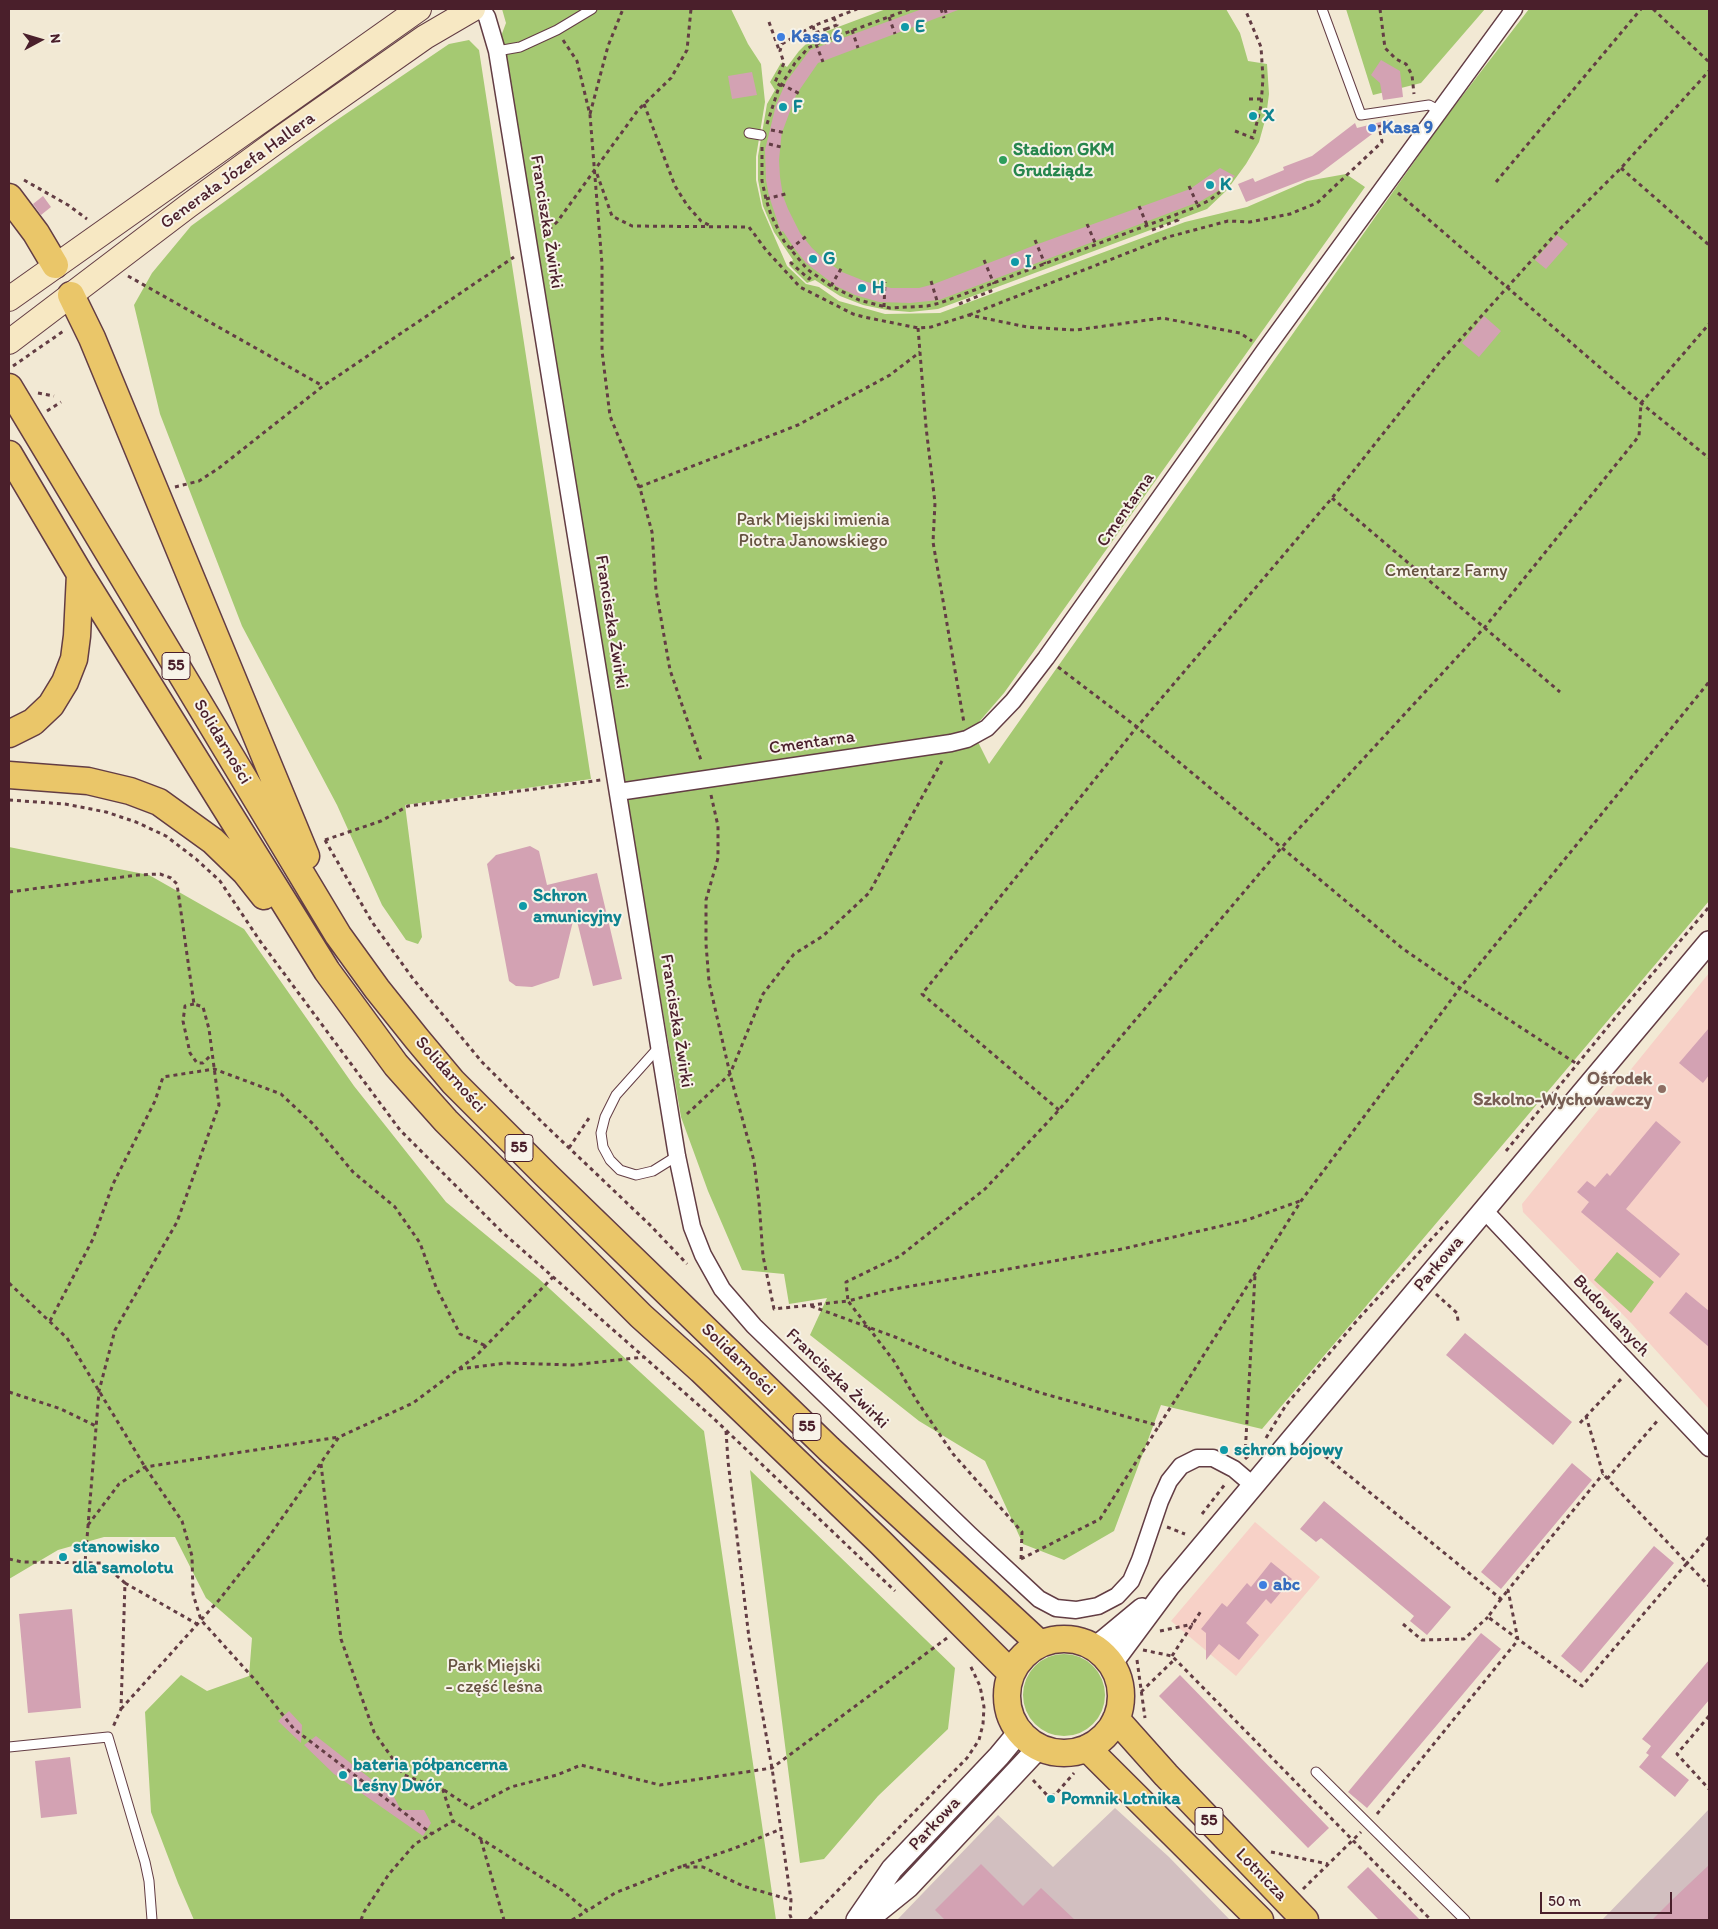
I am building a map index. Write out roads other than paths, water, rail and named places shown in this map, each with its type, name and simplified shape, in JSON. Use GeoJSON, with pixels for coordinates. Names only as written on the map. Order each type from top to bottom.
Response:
{"type":"FeatureCollection","features":[{"type":"Feature","properties":{"kind":"main road","name":"Generała Józefa Hallera"},"geometry":{"type":"LineString","coordinates":[[9,299],[419,9]]}},
{"type":"Feature","properties":{"kind":"main road","name":"Generała Józefa Hallera"},"geometry":{"type":"LineString","coordinates":[[9,342],[188,206],[300,125],[425,37],[473,9]]}},
{"type":"Feature","properties":{"kind":"main road"},"geometry":{"type":"LineString","coordinates":[[14,187],[36,232],[85,321],[338,935]]}},
{"type":"Feature","properties":{"kind":"main road","name":"Solidarności"},"geometry":{"type":"LineString","coordinates":[[12,392],[338,935],[377,989],[453,1082],[546,1175],[829,1449],[1040,1644]]}},
{"type":"Feature","properties":{"kind":"main road","name":"Solidarności"},"geometry":{"type":"LineString","coordinates":[[9,454],[80,574],[327,972],[396,1065],[446,1121],[641,1316],[701,1370],[873,1535],[1011,1673]]}},
{"type":"Feature","properties":{"kind":"main road"},"geometry":{"type":"LineString","coordinates":[[9,734],[33,722],[51,705],[65,682],[74,659],[80,574]]}},
{"type":"Feature","properties":{"kind":"main road"},"geometry":{"type":"LineString","coordinates":[[9,775],[88,781],[130,791],[159,802],[213,840],[245,872],[327,972]]}},
{"type":"Feature","properties":{"kind":"main road"},"geometry":{"type":"LineString","coordinates":[[1058,1639],[1078,1640],[1103,1656],[1118,1676],[1121,1690],[1120,1705],[1109,1731],[1100,1741],[1087,1748],[1064,1753],[1040,1748],[1028,1741],[1019,1732],[1009,1713],[1006,1693],[1011,1673],[1018,1661],[1028,1651],[1040,1644],[1058,1639]]}},
{"type":"Feature","properties":{"kind":"main road","name":"Lotnicza"},"geometry":{"type":"LineString","coordinates":[[1116,1718],[1166,1775],[1305,1920]]}},
{"type":"Feature","properties":{"kind":"main road","name":"Lotnicza"},"geometry":{"type":"LineString","coordinates":[[1087,1748],[1260,1920]]}},
{"type":"Feature","properties":{"kind":"street","name":"Franciszka Żwirki"},"geometry":{"type":"LineString","coordinates":[[482,9],[487,17],[498,51],[672,1127],[692,1227],[703,1255],[722,1289],[754,1326],[1008,1571],[1039,1599],[1056,1608],[1076,1610],[1098,1606],[1117,1596],[1130,1581],[1140,1560],[1160,1501],[1170,1481],[1181,1466],[1197,1458],[1213,1458],[1239,1464],[1254,1486]]}},
{"type":"Feature","properties":{"kind":"street","name":"Cmentarna"},"geometry":{"type":"LineString","coordinates":[[617,785],[707,779],[951,742],[967,738],[987,728],[1013,701],[1046,658],[1265,350],[1514,9]]}},
{"type":"Feature","properties":{"kind":"street","name":"Parkowa"},"geometry":{"type":"LineString","coordinates":[[1103,1656],[1169,1586],[1254,1486],[1709,942]]}},
{"type":"Feature","properties":{"kind":"street","name":"Budowlanych"},"geometry":{"type":"LineString","coordinates":[[1484,1210],[1709,1448]]}},
{"type":"Feature","properties":{"kind":"street","name":"Parkowa"},"geometry":{"type":"LineString","coordinates":[[858,1920],[892,1869],[999,1756],[1019,1732]]}},
{"type":"Feature","properties":{"kind":"street","name":"Parkowa"},"geometry":{"type":"LineString","coordinates":[[866,1920],[908,1887],[1040,1748]]}},
{"type":"Feature","properties":{"kind":"lane"},"geometry":{"type":"LineString","coordinates":[[498,51],[520,46],[557,30],[592,9]]}},
{"type":"Feature","properties":{"kind":"lane"},"geometry":{"type":"LineString","coordinates":[[1322,9],[1361,115],[1429,106],[1440,111]]}},
{"type":"Feature","properties":{"kind":"lane"},"geometry":{"type":"LineString","coordinates":[[750,133],[765,136]]}},
{"type":"Feature","properties":{"kind":"lane"},"geometry":{"type":"LineString","coordinates":[[660,1047],[616,1095],[608,1111],[601,1133],[603,1148],[610,1160],[620,1170],[636,1175],[653,1171],[677,1156]]}},
{"type":"Feature","properties":{"kind":"lane"},"geometry":{"type":"LineString","coordinates":[[9,1747],[108,1737],[145,1862],[152,1920]]}},
{"type":"Feature","properties":{"kind":"lane"},"geometry":{"type":"LineString","coordinates":[[1316,1772],[1465,1920]]}},
{"type":"Feature","properties":{"kind":"place","name":"E"},"geometry":{"type":"Point","coordinates":[905,27]}},
{"type":"Feature","properties":{"kind":"place","name":"Kasa 6"},"geometry":{"type":"Point","coordinates":[781,37]}},
{"type":"Feature","properties":{"kind":"place","name":"F"},"geometry":{"type":"Point","coordinates":[783,107]}},
{"type":"Feature","properties":{"kind":"place","name":"X"},"geometry":{"type":"Point","coordinates":[1253,116]}},
{"type":"Feature","properties":{"kind":"place","name":"Kasa 9"},"geometry":{"type":"Point","coordinates":[1372,128]}},
{"type":"Feature","properties":{"kind":"place","name":"Stadion GKM Grudziądz"},"geometry":{"type":"Point","coordinates":[1003,160]}},
{"type":"Feature","properties":{"kind":"place","name":"K"},"geometry":{"type":"Point","coordinates":[1210,185]}},
{"type":"Feature","properties":{"kind":"place","name":"G"},"geometry":{"type":"Point","coordinates":[813,259]}},
{"type":"Feature","properties":{"kind":"place","name":"I"},"geometry":{"type":"Point","coordinates":[1015,262]}},
{"type":"Feature","properties":{"kind":"place","name":"H"},"geometry":{"type":"Point","coordinates":[862,288]}},
{"type":"Feature","properties":{"kind":"place","name":"Schron amunicyjny"},"geometry":{"type":"Point","coordinates":[523,906]}},
{"type":"Feature","properties":{"kind":"place","name":"Ośrodek Szkolno-Wychowawczy"},"geometry":{"type":"Point","coordinates":[1662,1089]}},
{"type":"Feature","properties":{"kind":"place","name":"schron bojowy"},"geometry":{"type":"Point","coordinates":[1224,1450]}},
{"type":"Feature","properties":{"kind":"place","name":"stanowisko dla samolotu"},"geometry":{"type":"Point","coordinates":[63,1557]}},
{"type":"Feature","properties":{"kind":"place","name":"abc"},"geometry":{"type":"Point","coordinates":[1263,1585]}},
{"type":"Feature","properties":{"kind":"place","name":"bateria półpancerna Leśny Dwór"},"geometry":{"type":"Point","coordinates":[343,1775]}},
{"type":"Feature","properties":{"kind":"place","name":"Pomnik Lotnika"},"geometry":{"type":"Point","coordinates":[1051,1799]}},
{"type":"Feature","properties":{"kind":"park label","name":"Park Miejski imienia Piotra Janowskiego"},"geometry":{"type":"Point","coordinates":[813,530]}},
{"type":"Feature","properties":{"kind":"park label","name":"Cmentarz Farny"},"geometry":{"type":"Point","coordinates":[1446,571]}},
{"type":"Feature","properties":{"kind":"park label","name":"Park Miejski - część leśna"},"geometry":{"type":"Point","coordinates":[494,1676]}}]}
